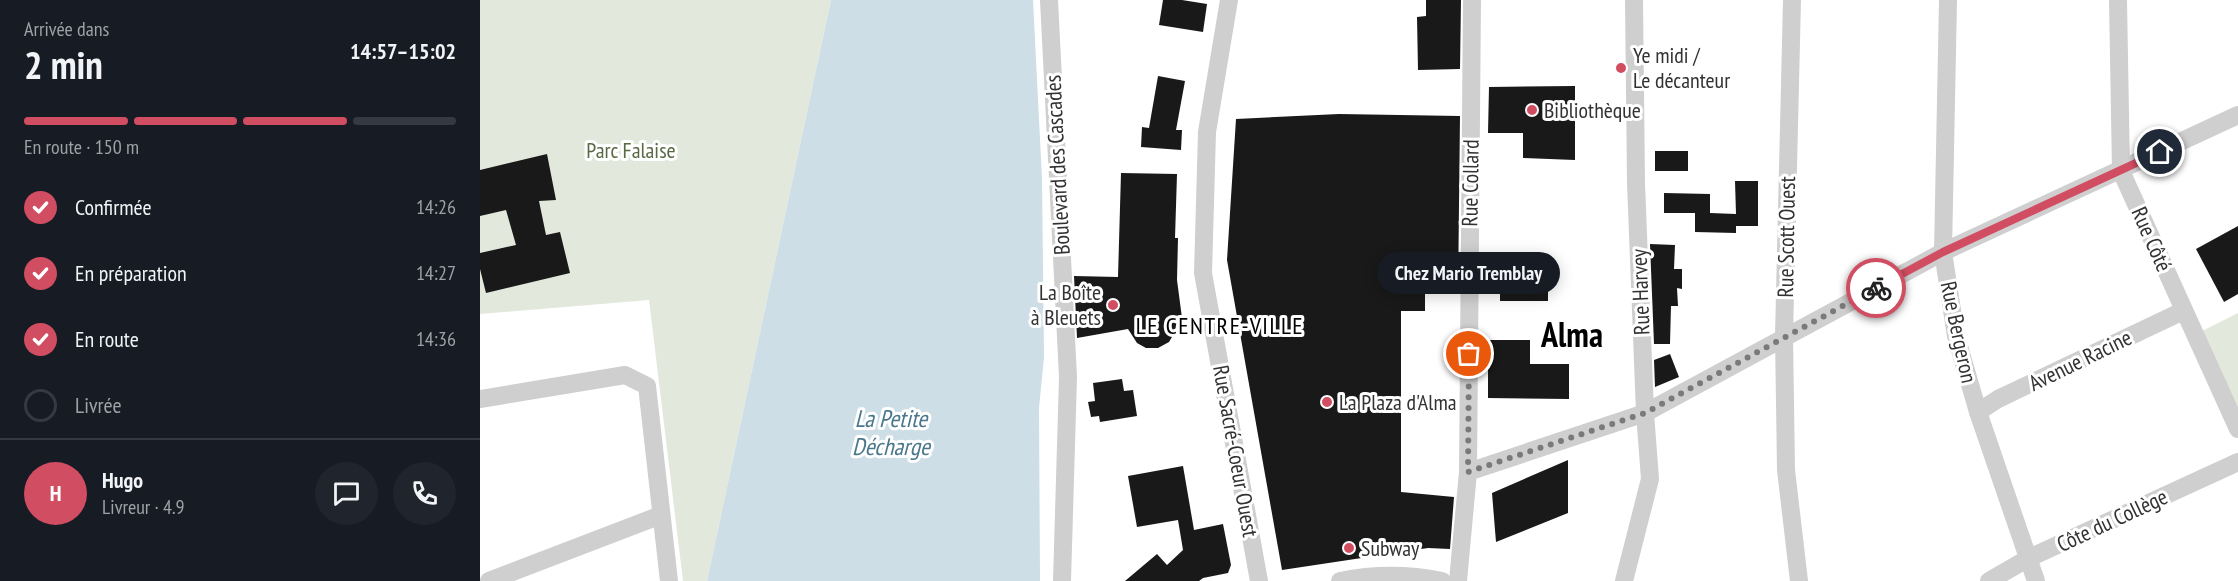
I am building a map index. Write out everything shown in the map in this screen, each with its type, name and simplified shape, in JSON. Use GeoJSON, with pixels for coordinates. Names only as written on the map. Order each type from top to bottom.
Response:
{"type":"FeatureCollection","features":[{"type":"Feature","properties":{"kind":"street","name":"Boulevard des Cascades"},"geometry":{"type":"LineString","coordinates":[[1049,0],[1068,377],[1062,581]]}},
{"type":"Feature","properties":{"kind":"street","name":"Rue Sacré-Coeur Ouest"},"geometry":{"type":"LineString","coordinates":[[1229,0],[1207,132],[1203,273],[1259,581]]}},
{"type":"Feature","properties":{"kind":"street","name":"Rue Collard"},"geometry":{"type":"LineString","coordinates":[[1458,581],[1468,472],[1472,0]]}},
{"type":"Feature","properties":{"kind":"street","name":"Rue Harvey"},"geometry":{"type":"LineString","coordinates":[[1624,581],[1650,481],[1645,413],[1636,183],[1634,0]]}},
{"type":"Feature","properties":{"kind":"street","name":"Rue Scott Ouest"},"geometry":{"type":"LineString","coordinates":[[1792,0],[1784,336],[1786,470],[1799,581]]}},
{"type":"Feature","properties":{"kind":"street","name":"Rue Bergeron"},"geometry":{"type":"LineString","coordinates":[[1948,0],[1943,252],[1956,336],[1978,412],[2036,581]]}},
{"type":"Feature","properties":{"kind":"street","name":"Rue Côté"},"geometry":{"type":"LineString","coordinates":[[2118,0],[2121,171],[2238,429]]}},
{"type":"Feature","properties":{"kind":"street"},"geometry":{"type":"LineString","coordinates":[[1468,472],[1645,413],[1943,252],[2238,115]]}},
{"type":"Feature","properties":{"kind":"street","name":"Avenue Racine"},"geometry":{"type":"LineString","coordinates":[[1978,412],[1998,399],[2183,310]]}},
{"type":"Feature","properties":{"kind":"street"},"geometry":{"type":"LineString","coordinates":[[480,399],[625,375],[646,386],[669,581]]}},
{"type":"Feature","properties":{"kind":"street","name":"Côte du Collège"},"geometry":{"type":"LineString","coordinates":[[1989,581],[2027,559],[2238,462]]}},
{"type":"Feature","properties":{"kind":"street"},"geometry":{"type":"LineString","coordinates":[[489,581],[661,515]]}},
{"type":"Feature","properties":{"kind":"street"},"geometry":{"type":"LineString","coordinates":[[1340,581],[1419,576],[1442,581]]}},
{"type":"Feature","properties":{"kind":"green space","name":"Parc Falaise"},"geometry":{"type":"Polygon","coordinates":[[[480,0],[831,0],[707,581],[683,581],[649,300],[480,314],[480,0]]]}},
{"type":"Feature","properties":{"kind":"green space"},"geometry":{"type":"Polygon","coordinates":[[[2238,313],[2238,418],[2200,332],[2238,313]]]}},
{"type":"Feature","properties":{"kind":"water","name":"La Petite Décharge"},"geometry":{"type":"Polygon","coordinates":[[[831,0],[1033,0],[1042,179],[1044,357],[1039,408],[1040,581],[707,581],[831,0]]]}},
{"type":"Feature","properties":{"kind":"building"},"geometry":{"type":"Polygon","coordinates":[[[1163,0],[1207,4],[1203,32],[1159,25],[1163,0]]]}},
{"type":"Feature","properties":{"kind":"building"},"geometry":{"type":"Polygon","coordinates":[[[1426,0],[1461,0],[1460,69],[1418,70],[1417,17],[1426,16],[1426,0]]]}},
{"type":"Feature","properties":{"kind":"building"},"geometry":{"type":"Polygon","coordinates":[[[1158,76],[1185,81],[1176,130],[1182,130],[1181,150],[1141,147],[1142,127],[1149,128],[1158,76]]]}},
{"type":"Feature","properties":{"kind":"building","name":"Bibliothèque"},"geometry":{"type":"Polygon","coordinates":[[[1575,86],[1575,160],[1523,158],[1523,133],[1488,133],[1489,87],[1575,86]]]}},
{"type":"Feature","properties":{"kind":"building","name":"La Plaza d'Alma"},"geometry":{"type":"Polygon","coordinates":[[[1339,114],[1460,116],[1458,294],[1425,294],[1425,311],[1401,311],[1401,492],[1454,497],[1450,549],[1428,548],[1282,570],[1227,260],[1236,119],[1339,114]]]}},
{"type":"Feature","properties":{"kind":"building"},"geometry":{"type":"Polygon","coordinates":[[[1655,151],[1688,151],[1688,171],[1655,171],[1655,151]]]}},
{"type":"Feature","properties":{"kind":"building"},"geometry":{"type":"Polygon","coordinates":[[[547,154],[556,200],[539,201],[546,235],[560,232],[570,273],[486,293],[480,269],[480,253],[516,245],[506,210],[480,216],[480,170],[547,154]]]}},
{"type":"Feature","properties":{"kind":"building"},"geometry":{"type":"Polygon","coordinates":[[[1121,173],[1177,174],[1175,238],[1178,238],[1177,280],[1182,318],[1177,318],[1175,332],[1169,342],[1158,348],[1146,348],[1137,343],[1128,329],[1077,338],[1074,276],[1118,277],[1121,173]]]}},
{"type":"Feature","properties":{"kind":"building"},"geometry":{"type":"Polygon","coordinates":[[[1735,181],[1758,181],[1758,226],[1736,226],[1736,233],[1695,232],[1695,213],[1664,213],[1664,193],[1710,194],[1710,213],[1736,214],[1735,181]]]}},
{"type":"Feature","properties":{"kind":"building"},"geometry":{"type":"Polygon","coordinates":[[[2238,226],[2238,294],[2224,302],[2196,249],[2238,226]]]}},
{"type":"Feature","properties":{"kind":"building"},"geometry":{"type":"Polygon","coordinates":[[[1650,244],[1675,245],[1674,269],[1682,269],[1682,289],[1677,288],[1678,306],[1671,306],[1670,344],[1654,344],[1650,244]]]}},
{"type":"Feature","properties":{"kind":"building"},"geometry":{"type":"Polygon","coordinates":[[[1500,261],[1548,261],[1548,301],[1500,301],[1500,261]]]}},
{"type":"Feature","properties":{"kind":"building"},"geometry":{"type":"Polygon","coordinates":[[[1488,340],[1530,340],[1530,364],[1569,364],[1569,399],[1488,398],[1488,340]]]}},
{"type":"Feature","properties":{"kind":"building"},"geometry":{"type":"Polygon","coordinates":[[[1670,354],[1679,377],[1655,387],[1654,360],[1670,354]]]}},
{"type":"Feature","properties":{"kind":"building"},"geometry":{"type":"Polygon","coordinates":[[[1122,379],[1124,391],[1133,390],[1137,416],[1100,422],[1099,416],[1091,417],[1088,402],[1095,401],[1093,383],[1122,379]]]}},
{"type":"Feature","properties":{"kind":"building"},"geometry":{"type":"Polygon","coordinates":[[[1568,460],[1568,513],[1496,542],[1492,493],[1568,460]]]}},
{"type":"Feature","properties":{"kind":"building"},"geometry":{"type":"Polygon","coordinates":[[[1183,466],[1194,530],[1223,524],[1231,565],[1228,573],[1203,578],[1199,581],[1125,581],[1157,554],[1167,565],[1183,550],[1178,520],[1137,527],[1128,476],[1183,466]]]}},
{"type":"Feature","properties":{"kind":"way so far"},"geometry":{"type":"LineString","coordinates":[[1469,354],[1468,472],[1645,413],[1876,288]]}},
{"type":"Feature","properties":{"kind":"place","name":"Ye midi / Le décanteur"},"geometry":{"type":"Point","coordinates":[1621,68]}},
{"type":"Feature","properties":{"kind":"place","name":"Bibliothèque"},"geometry":{"type":"Point","coordinates":[1532,110]}},
{"type":"Feature","properties":{"kind":"place","name":"La Boîte à Bleuets"},"geometry":{"type":"Point","coordinates":[1113,305]}},
{"type":"Feature","properties":{"kind":"place","name":"Chez Mario Tremblay"},"geometry":{"type":"Point","coordinates":[1469,354]}},
{"type":"Feature","properties":{"kind":"place","name":"La Plaza d'Alma"},"geometry":{"type":"Point","coordinates":[1327,402]}},
{"type":"Feature","properties":{"kind":"place","name":"Subway"},"geometry":{"type":"Point","coordinates":[1349,548]}},
{"type":"Feature","properties":{"kind":"district","name":"LE CENTRE-VILLE"},"geometry":{"type":"Point","coordinates":[1220,325]}},
{"type":"Feature","properties":{"kind":"district","name":"Alma"},"geometry":{"type":"Point","coordinates":[1572,334]}},
{"type":"Feature","properties":{"kind":"route"},"geometry":{"type":"LineString","coordinates":[[1876,288],[1943,252],[2160,152]]}}]}
